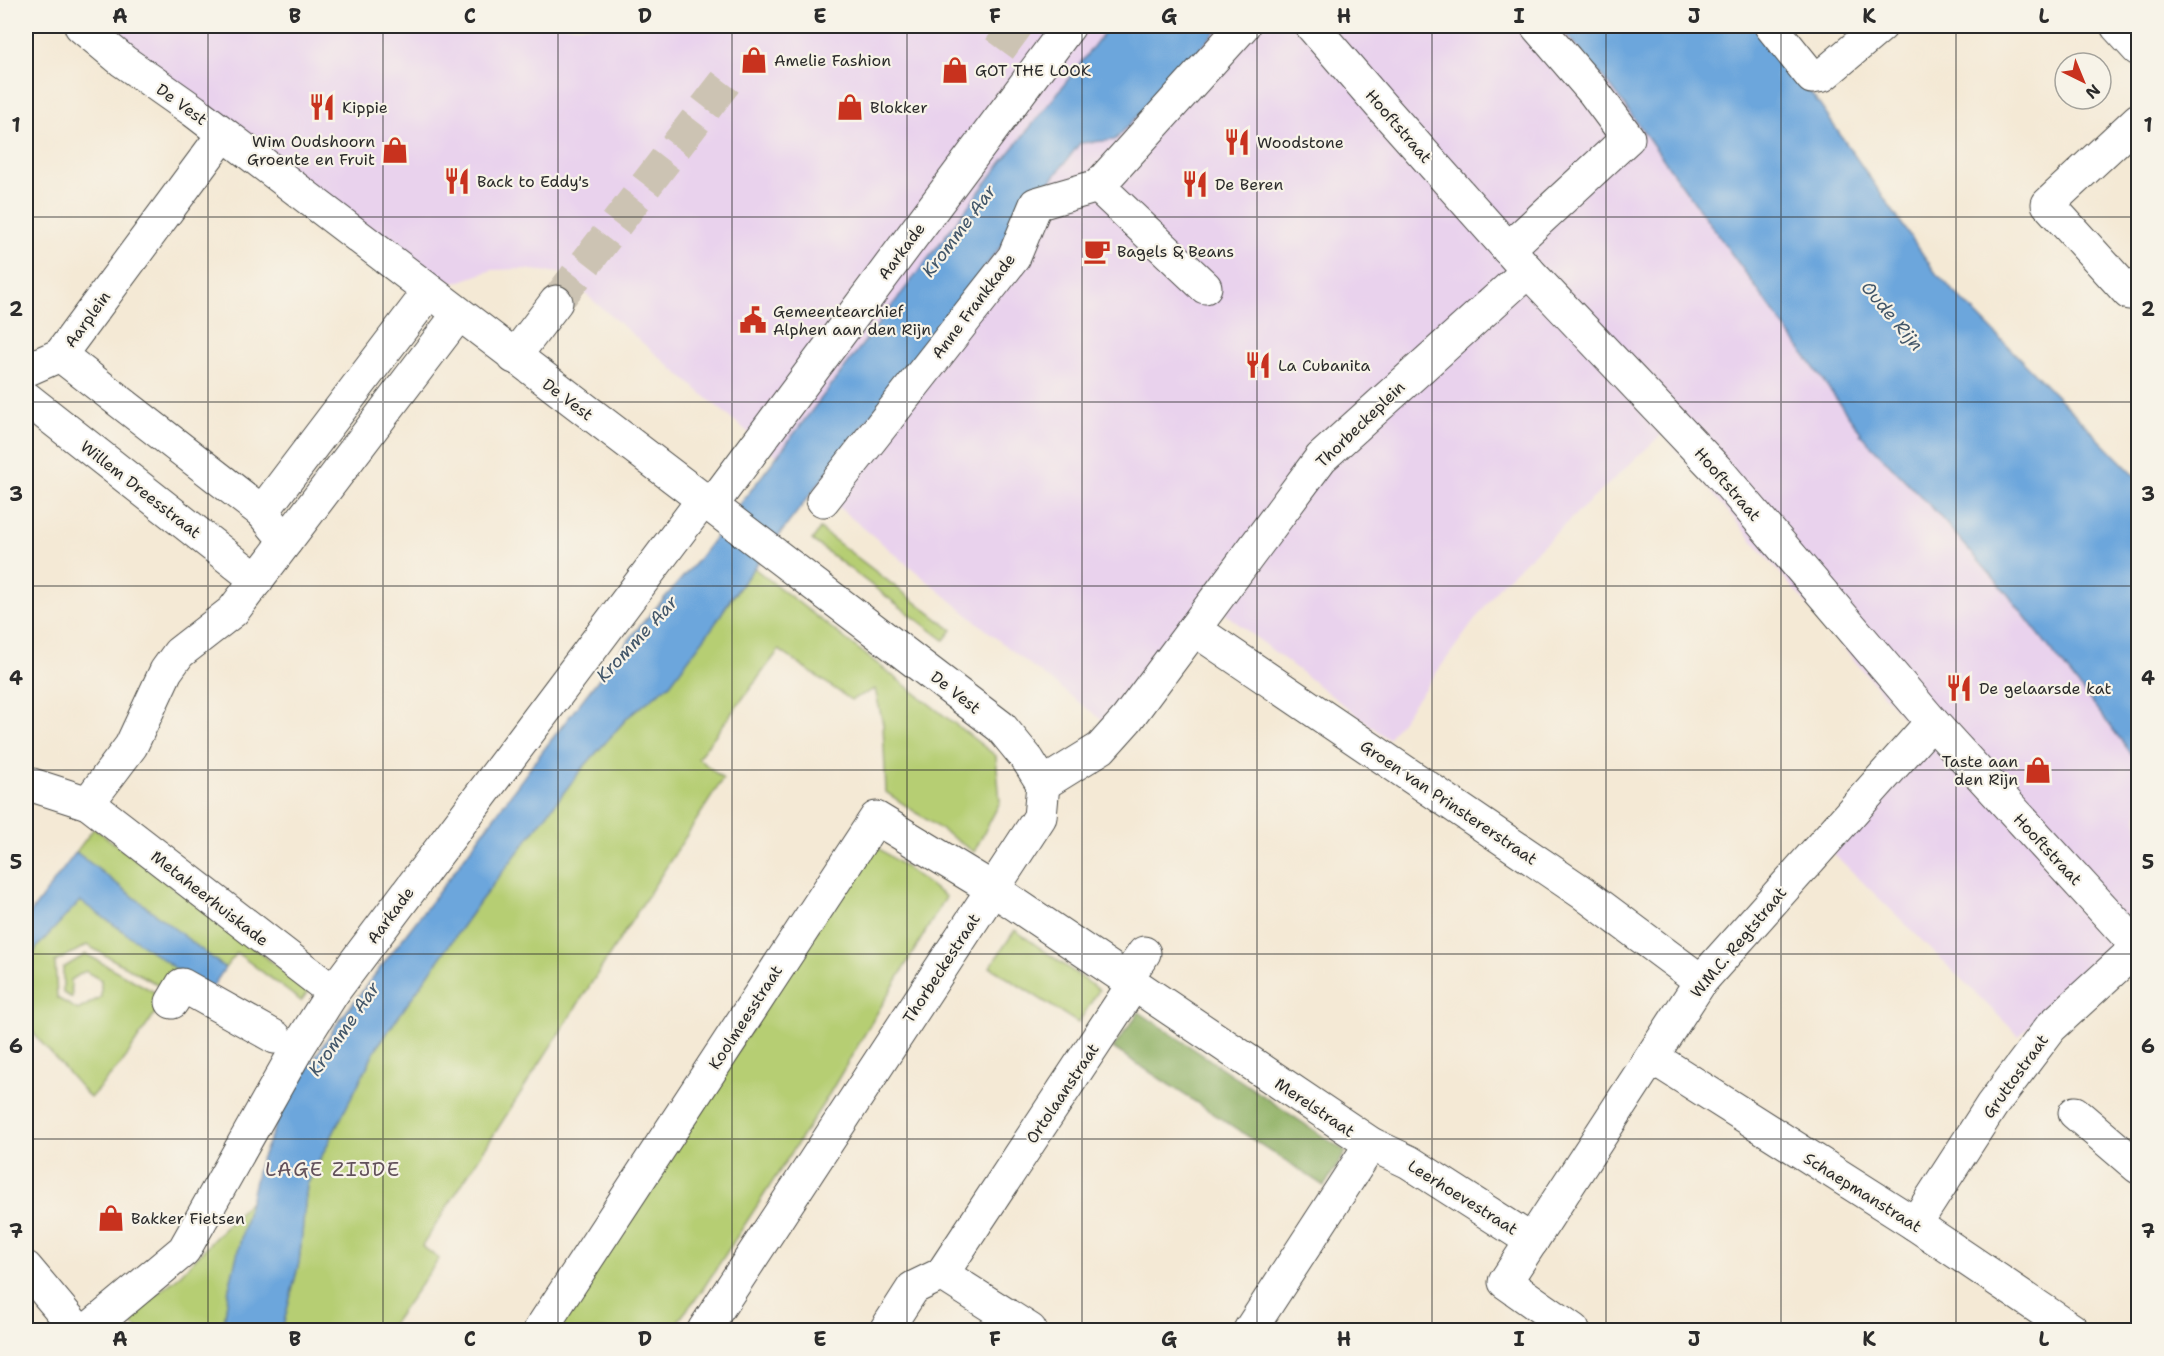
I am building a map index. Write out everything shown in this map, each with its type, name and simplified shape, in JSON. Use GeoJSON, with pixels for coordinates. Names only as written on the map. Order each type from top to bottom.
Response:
{"type":"FeatureCollection","features":[{"type":"Feature","properties":{"kind":"street","name":"De Vest"},"geometry":{"type":"LineString","coordinates":[[81,26],[123,61],[1001,727],[1028,759],[1043,784]]}},
{"type":"Feature","properties":{"kind":"street","name":"Aarkade"},"geometry":{"type":"LineString","coordinates":[[88,1330],[184,1250],[297,1049],[333,992],[707,503],[1035,55],[1069,26]]}},
{"type":"Feature","properties":{"kind":"street"},"geometry":{"type":"LineString","coordinates":[[1205,287],[1098,186],[1243,26]]}},
{"type":"Feature","properties":{"kind":"street","name":"Hooftstraat"},"geometry":{"type":"LineString","coordinates":[[1312,26],[1518,260],[1718,471],[1932,722],[2139,947]]}},
{"type":"Feature","properties":{"kind":"street","name":"Thorbeckeplein"},"geometry":{"type":"LineString","coordinates":[[1194,629],[1321,458],[1518,260],[1628,138],[1593,91],[1538,26]]}},
{"type":"Feature","properties":{"kind":"street"},"geometry":{"type":"LineString","coordinates":[[1772,26],[1812,77],[1823,75],[1881,26]]}},
{"type":"Feature","properties":{"kind":"street"},"geometry":{"type":"LineString","coordinates":[[2117,26],[2139,49]]}},
{"type":"Feature","properties":{"kind":"street"},"geometry":{"type":"LineString","coordinates":[[2129,293],[2048,204],[2139,120]]}},
{"type":"Feature","properties":{"kind":"street","name":"Aarplein"},"geometry":{"type":"LineString","coordinates":[[223,135],[60,355],[262,513],[286,541]]}},
{"type":"Feature","properties":{"kind":"street","name":"Anne Frankkade"},"geometry":{"type":"LineString","coordinates":[[823,500],[1014,257],[1036,204],[1098,186]]}},
{"type":"Feature","properties":{"kind":"street"},"geometry":{"type":"LineString","coordinates":[[262,513],[429,292]]}},
{"type":"Feature","properties":{"kind":"street"},"geometry":{"type":"LineString","coordinates":[[513,357],[556,302]]}},
{"type":"Feature","properties":{"kind":"street"},"geometry":{"type":"LineString","coordinates":[[26,783],[88,803],[131,746],[166,671],[179,653],[233,611],[286,541],[363,451],[458,315]]}},
{"type":"Feature","properties":{"kind":"street"},"geometry":{"type":"LineString","coordinates":[[26,370],[60,355]]}},
{"type":"Feature","properties":{"kind":"street","name":"Willem Dreesstraat"},"geometry":{"type":"LineString","coordinates":[[26,398],[257,580]]}},
{"type":"Feature","properties":{"kind":"street"},"geometry":{"type":"LineString","coordinates":[[336,417],[363,451]]}},
{"type":"Feature","properties":{"kind":"street"},"geometry":{"type":"LineString","coordinates":[[1043,784],[1101,748],[1127,719],[1194,629]]}},
{"type":"Feature","properties":{"kind":"street","name":"Groen van Prinstererstraat"},"geometry":{"type":"LineString","coordinates":[[1194,629],[1583,892],[1701,981]]}},
{"type":"Feature","properties":{"kind":"street","name":"W.M.C. Regtstraat"},"geometry":{"type":"LineString","coordinates":[[1532,1241],[1701,981],[1932,722]]}},
{"type":"Feature","properties":{"kind":"street","name":"Thorbeckestraat"},"geometry":{"type":"LineString","coordinates":[[704,1330],[1040,817],[1043,784]]}},
{"type":"Feature","properties":{"kind":"street","name":"Metaheerhuiskade"},"geometry":{"type":"LineString","coordinates":[[88,803],[333,992]]}},
{"type":"Feature","properties":{"kind":"street","name":"Koolmeesstraat"},"geometry":{"type":"LineString","coordinates":[[540,1330],[876,818],[993,889]]}},
{"type":"Feature","properties":{"kind":"street"},"geometry":{"type":"LineString","coordinates":[[993,889],[1129,982]]}},
{"type":"Feature","properties":{"kind":"street","name":"Gruttostraat"},"geometry":{"type":"LineString","coordinates":[[1915,1224],[1992,1105],[2051,1027],[2139,947]]}},
{"type":"Feature","properties":{"kind":"street","name":"Ortolaanstraat"},"geometry":{"type":"LineString","coordinates":[[942,1274],[1129,982],[1144,953]]}},
{"type":"Feature","properties":{"kind":"street","name":"Merelstraat"},"geometry":{"type":"LineString","coordinates":[[1129,982],[1371,1144],[1250,1330]]}},
{"type":"Feature","properties":{"kind":"street"},"geometry":{"type":"LineString","coordinates":[[172,1002],[182,985],[275,1037]]}},
{"type":"Feature","properties":{"kind":"street","name":"Schaepmanstraat"},"geometry":{"type":"LineString","coordinates":[[1652,1057],[1915,1224],[2060,1322]]}},
{"type":"Feature","properties":{"kind":"street"},"geometry":{"type":"LineString","coordinates":[[2074,1113],[2139,1167]]}},
{"type":"Feature","properties":{"kind":"street","name":"Leerhoevestraat"},"geometry":{"type":"LineString","coordinates":[[1371,1144],[1408,1162],[1532,1241],[1505,1282],[1574,1330]]}},
{"type":"Feature","properties":{"kind":"street"},"geometry":{"type":"LineString","coordinates":[[26,1268],[78,1330]]}},
{"type":"Feature","properties":{"kind":"street"},"geometry":{"type":"LineString","coordinates":[[886,1330],[913,1288],[942,1274],[1030,1330]]}},
{"type":"Feature","properties":{"kind":"shaded area"},"geometry":{"type":"Polygon","coordinates":[[[98,26],[1571,26],[2138,699],[2138,977],[2107,950],[2019,1036],[1820,840],[1917,734],[1662,434],[1501,584],[1388,739],[1219,609],[1124,737],[1002,643],[707,398],[561,273],[522,269],[492,270],[455,283],[415,271],[98,26]]]}},
{"type":"Feature","properties":{"kind":"green space"},"geometry":{"type":"Polygon","coordinates":[[[820,529],[952,630],[944,640],[812,540],[820,529]]]}},
{"type":"Feature","properties":{"kind":"green space"},"geometry":{"type":"Polygon","coordinates":[[[754,568],[996,756],[1000,802],[974,852],[886,792],[883,724],[875,689],[851,700],[779,650],[698,758],[723,779],[422,1246],[439,1259],[388,1330],[282,1330],[299,1262],[307,1185],[377,1047],[481,900],[581,770],[628,717],[670,684],[754,568]]]}},
{"type":"Feature","properties":{"kind":"green space"},"geometry":{"type":"Polygon","coordinates":[[[94,828],[309,990],[301,1001],[237,953],[225,968],[76,852],[94,828]]]}},
{"type":"Feature","properties":{"kind":"green space"},"geometry":{"type":"Polygon","coordinates":[[[873,844],[946,897],[825,1101],[701,1292],[671,1330],[553,1330],[873,844]]]}},
{"type":"Feature","properties":{"kind":"green space"},"geometry":{"type":"Polygon","coordinates":[[[80,900],[181,971],[169,991],[87,945],[55,962],[57,998],[78,1010],[101,997],[101,980],[85,971],[71,980],[72,998],[63,993],[63,968],[86,954],[165,998],[122,1063],[90,1098],[26,1025],[26,966],[37,947],[80,900]]]}},
{"type":"Feature","properties":{"kind":"green space"},"geometry":{"type":"Polygon","coordinates":[[[1015,930],[1099,990],[1078,1023],[990,967],[1015,930]]]}},
{"type":"Feature","properties":{"kind":"green space"},"geometry":{"type":"Polygon","coordinates":[[[1139,1012],[1346,1152],[1324,1186],[1113,1048],[1139,1012]]]}},
{"type":"Feature","properties":{"kind":"green space"},"geometry":{"type":"Polygon","coordinates":[[[251,1200],[229,1288],[223,1330],[139,1330],[124,1318],[176,1279],[251,1200]]]}},
{"type":"Feature","properties":{"kind":"water","name":"Kromme Aar"},"geometry":{"type":"Polygon","coordinates":[[[1109,26],[1221,26],[1115,140],[1080,143],[731,598],[715,624],[670,684],[628,717],[581,770],[481,900],[377,1047],[307,1185],[299,1263],[282,1330],[223,1330],[229,1288],[259,1164],[286,1101],[337,1024],[545,748],[639,627],[696,562],[1109,26]]]}},
{"type":"Feature","properties":{"kind":"water","name":"Oude Rijn"},"geometry":{"type":"Polygon","coordinates":[[[1559,26],[1759,26],[1819,104],[1935,272],[2138,479],[2138,762],[2006,592],[1935,511],[1860,434],[1612,88],[1559,26]]]}},
{"type":"Feature","properties":{"kind":"water"},"geometry":{"type":"Polygon","coordinates":[[[76,852],[225,968],[209,992],[80,901],[37,947],[26,966],[26,919],[76,852]]]}},
{"type":"Feature","properties":{"kind":"tunnel"},"geometry":{"type":"LineString","coordinates":[[996,26],[1026,48]]}},
{"type":"Feature","properties":{"kind":"tunnel"},"geometry":{"type":"LineString","coordinates":[[556,302],[730,76]]}},
{"type":"Feature","properties":{"kind":"place","name":"Amelie Fashion"},"geometry":{"type":"Point","coordinates":[754,60]}},
{"type":"Feature","properties":{"kind":"place","name":"GOT THE LOOK"},"geometry":{"type":"Point","coordinates":[955,70]}},
{"type":"Feature","properties":{"kind":"place","name":"Kippie"},"geometry":{"type":"Point","coordinates":[322,107]}},
{"type":"Feature","properties":{"kind":"place","name":"Blokker"},"geometry":{"type":"Point","coordinates":[850,107]}},
{"type":"Feature","properties":{"kind":"place","name":"Woodstone"},"geometry":{"type":"Point","coordinates":[1237,142]}},
{"type":"Feature","properties":{"kind":"place","name":"Wim Oudshoorn Groente en Fruit"},"geometry":{"type":"Point","coordinates":[395,150]}},
{"type":"Feature","properties":{"kind":"place","name":"Back to Eddy's"},"geometry":{"type":"Point","coordinates":[457,181]}},
{"type":"Feature","properties":{"kind":"place","name":"De Beren"},"geometry":{"type":"Point","coordinates":[1195,184]}},
{"type":"Feature","properties":{"kind":"place","name":"Bagels & Beans"},"geometry":{"type":"Point","coordinates":[1097,251]}},
{"type":"Feature","properties":{"kind":"place","name":"Gemeentearchief Alphen aan den Rijn"},"geometry":{"type":"Point","coordinates":[753,320]}},
{"type":"Feature","properties":{"kind":"place","name":"La Cubanita"},"geometry":{"type":"Point","coordinates":[1258,365]}},
{"type":"Feature","properties":{"kind":"place","name":"De gelaarsde kat"},"geometry":{"type":"Point","coordinates":[1959,688]}},
{"type":"Feature","properties":{"kind":"place","name":"Taste aan den Rijn"},"geometry":{"type":"Point","coordinates":[2038,770]}},
{"type":"Feature","properties":{"kind":"place","name":"Bakker Fietsen"},"geometry":{"type":"Point","coordinates":[111,1218]}},
{"type":"Feature","properties":{"kind":"district","name":"LAGE ZIJDE"},"geometry":{"type":"Point","coordinates":[333,1169]}}]}
